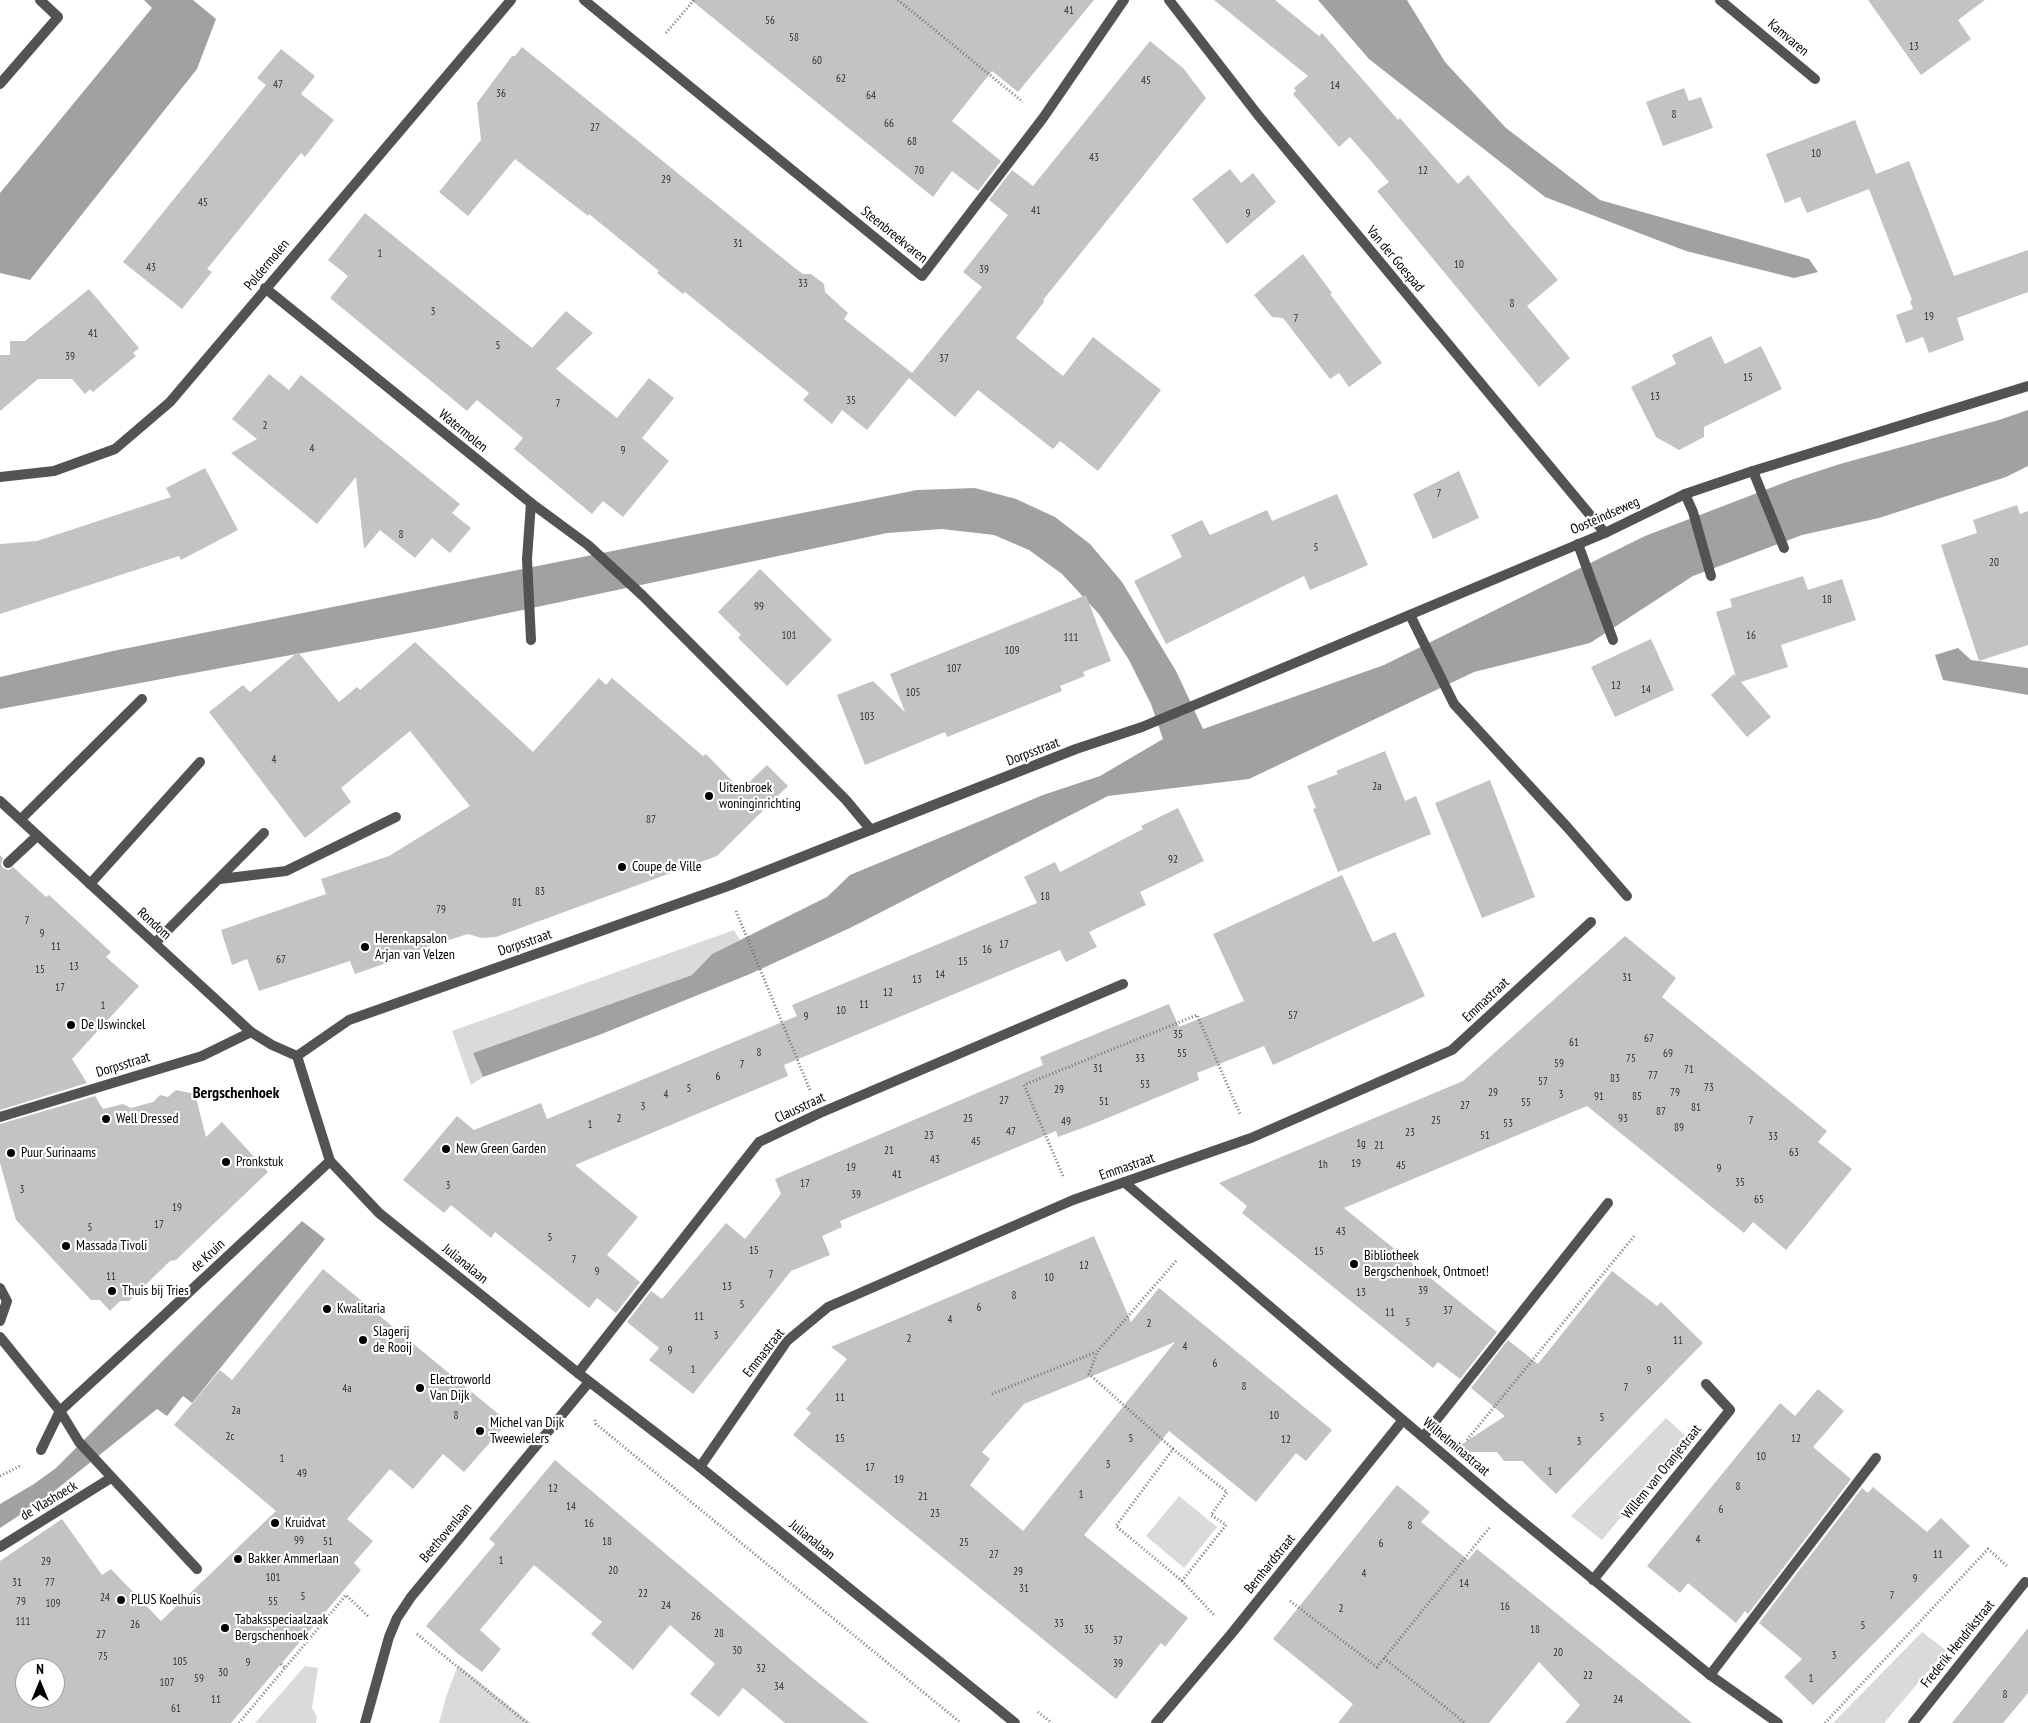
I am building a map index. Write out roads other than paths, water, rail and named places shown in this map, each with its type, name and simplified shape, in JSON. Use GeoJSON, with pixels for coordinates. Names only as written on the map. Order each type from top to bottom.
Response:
{"type":"FeatureCollection","features":[{"type":"Feature","properties":{"kind":"street"},"geometry":{"type":"LineString","coordinates":[[0,84],[58,17],[40,0]]}},
{"type":"Feature","properties":{"kind":"street","name":"Poldermolen"},"geometry":{"type":"LineString","coordinates":[[0,477],[54,471],[115,449],[170,402],[511,0]]}},
{"type":"Feature","properties":{"kind":"street","name":"Steenbreekvaren"},"geometry":{"type":"LineString","coordinates":[[584,0],[922,276],[1043,118],[1124,0]]}},
{"type":"Feature","properties":{"kind":"street","name":"Van der Goespad"},"geometry":{"type":"LineString","coordinates":[[1169,0],[1258,115],[1605,533]]}},
{"type":"Feature","properties":{"kind":"street","name":"Kamvaren"},"geometry":{"type":"LineString","coordinates":[[1720,0],[1815,79]]}},
{"type":"Feature","properties":{"kind":"street","name":"Watermolen"},"geometry":{"type":"LineString","coordinates":[[265,288],[531,503],[588,544],[643,596],[846,800],[871,830]]}},
{"type":"Feature","properties":{"kind":"street","name":"Oosteindseweg"},"geometry":{"type":"LineString","coordinates":[[1205,702],[1605,533],[1685,494],[1753,471],[2028,386]]}},
{"type":"Feature","properties":{"kind":"street"},"geometry":{"type":"LineString","coordinates":[[1753,471],[1784,548]]}},
{"type":"Feature","properties":{"kind":"street"},"geometry":{"type":"LineString","coordinates":[[1685,494],[1693,512],[1712,576]]}},
{"type":"Feature","properties":{"kind":"street"},"geometry":{"type":"LineString","coordinates":[[531,503],[527,559],[531,640]]}},
{"type":"Feature","properties":{"kind":"street"},"geometry":{"type":"LineString","coordinates":[[1578,544],[1613,640]]}},
{"type":"Feature","properties":{"kind":"street"},"geometry":{"type":"LineString","coordinates":[[1410,615],[1454,704],[1568,828],[1627,896]]}},
{"type":"Feature","properties":{"kind":"street"},"geometry":{"type":"LineString","coordinates":[[20,819],[142,699]]}},
{"type":"Feature","properties":{"kind":"street","name":"Dorpsstraat"},"geometry":{"type":"LineString","coordinates":[[297,1056],[349,1020],[728,886],[1076,749],[1142,727],[1205,702]]}},
{"type":"Feature","properties":{"kind":"street"},"geometry":{"type":"LineString","coordinates":[[90,884],[200,762]]}},
{"type":"Feature","properties":{"kind":"street","name":"Rondom"},"geometry":{"type":"LineString","coordinates":[[0,801],[251,1032],[272,1045],[297,1056]]}},
{"type":"Feature","properties":{"kind":"street"},"geometry":{"type":"LineString","coordinates":[[220,879],[286,872],[396,817]]}},
{"type":"Feature","properties":{"kind":"street"},"geometry":{"type":"LineString","coordinates":[[155,943],[264,833]]}},
{"type":"Feature","properties":{"kind":"street"},"geometry":{"type":"LineString","coordinates":[[8,863],[37,836]]}},
{"type":"Feature","properties":{"kind":"street","name":"Emmastraat"},"geometry":{"type":"LineString","coordinates":[[700,1467],[787,1341],[828,1307],[1073,1200],[1250,1138],[1452,1050],[1591,922]]}},
{"type":"Feature","properties":{"kind":"street","name":"Clausstraat"},"geometry":{"type":"LineString","coordinates":[[578,1373],[759,1142],[820,1113],[1123,984]]}},
{"type":"Feature","properties":{"kind":"street","name":"Dorpsstraat"},"geometry":{"type":"LineString","coordinates":[[0,1117],[202,1056],[251,1032]]}},
{"type":"Feature","properties":{"kind":"street"},"geometry":{"type":"LineString","coordinates":[[297,1056],[330,1160]]}},
{"type":"Feature","properties":{"kind":"street","name":"de Kruin"},"geometry":{"type":"LineString","coordinates":[[42,1450],[60,1411],[330,1160]]}},
{"type":"Feature","properties":{"kind":"street","name":"Julianalaan"},"geometry":{"type":"LineString","coordinates":[[330,1160],[379,1213],[589,1382],[700,1467],[1015,1723]]}},
{"type":"Feature","properties":{"kind":"street","name":"Wilhelminastraat"},"geometry":{"type":"LineString","coordinates":[[1124,1182],[1593,1580],[1710,1675],[1778,1723]]}},
{"type":"Feature","properties":{"kind":"street"},"geometry":{"type":"LineString","coordinates":[[1423,1437],[1608,1203]]}},
{"type":"Feature","properties":{"kind":"street"},"geometry":{"type":"LineString","coordinates":[[0,1288],[7,1301],[0,1321]]}},
{"type":"Feature","properties":{"kind":"street"},"geometry":{"type":"LineString","coordinates":[[0,1337],[60,1411],[78,1442],[197,1569]]}},
{"type":"Feature","properties":{"kind":"street","name":"Beethovenlaan"},"geometry":{"type":"LineString","coordinates":[[365,1723],[389,1637],[397,1618],[411,1597],[589,1382]]}},
{"type":"Feature","properties":{"kind":"street","name":"Willem van Oranjestraat"},"geometry":{"type":"LineString","coordinates":[[1593,1580],[1730,1410],[1706,1384]]}},
{"type":"Feature","properties":{"kind":"street","name":"Bernhardstraat"},"geometry":{"type":"LineString","coordinates":[[1156,1723],[1232,1633],[1403,1420]]}},
{"type":"Feature","properties":{"kind":"street"},"geometry":{"type":"LineString","coordinates":[[1710,1675],[1876,1458]]}},
{"type":"Feature","properties":{"kind":"street","name":"de Vlashoeck"},"geometry":{"type":"LineString","coordinates":[[0,1547],[111,1478]]}},
{"type":"Feature","properties":{"kind":"street","name":"Frederik Hendrikstraat"},"geometry":{"type":"LineString","coordinates":[[1913,1723],[2025,1582]]}},
{"type":"Feature","properties":{"kind":"place","name":"Uitenbroek woninginrichting"},"geometry":{"type":"Point","coordinates":[709,796]}},
{"type":"Feature","properties":{"kind":"place","name":"Coupe de Ville"},"geometry":{"type":"Point","coordinates":[622,867]}},
{"type":"Feature","properties":{"kind":"place","name":"Herenkapsalon Arjan van Velzen"},"geometry":{"type":"Point","coordinates":[365,947]}},
{"type":"Feature","properties":{"kind":"place","name":"De IJswinckel"},"geometry":{"type":"Point","coordinates":[71,1025]}},
{"type":"Feature","properties":{"kind":"place","name":"Well Dressed"},"geometry":{"type":"Point","coordinates":[106,1119]}},
{"type":"Feature","properties":{"kind":"place","name":"New Green Garden"},"geometry":{"type":"Point","coordinates":[446,1149]}},
{"type":"Feature","properties":{"kind":"place","name":"Puur Surinaams"},"geometry":{"type":"Point","coordinates":[11,1153]}},
{"type":"Feature","properties":{"kind":"place","name":"Pronkstuk"},"geometry":{"type":"Point","coordinates":[226,1162]}},
{"type":"Feature","properties":{"kind":"place","name":"Massada Tivoli"},"geometry":{"type":"Point","coordinates":[66,1246]}},
{"type":"Feature","properties":{"kind":"place","name":"Bibliotheek Bergschenhoek, Ontmoet!"},"geometry":{"type":"Point","coordinates":[1354,1264]}},
{"type":"Feature","properties":{"kind":"place","name":"Thuis bij Tries"},"geometry":{"type":"Point","coordinates":[112,1291]}},
{"type":"Feature","properties":{"kind":"place","name":"Kwalitaria"},"geometry":{"type":"Point","coordinates":[327,1309]}},
{"type":"Feature","properties":{"kind":"place","name":"Slagerij de Rooij"},"geometry":{"type":"Point","coordinates":[363,1340]}},
{"type":"Feature","properties":{"kind":"place","name":"Electroworld Van Dijk"},"geometry":{"type":"Point","coordinates":[420,1388]}},
{"type":"Feature","properties":{"kind":"place","name":"Michel van Dijk Tweewielers"},"geometry":{"type":"Point","coordinates":[480,1431]}},
{"type":"Feature","properties":{"kind":"place","name":"Kruidvat"},"geometry":{"type":"Point","coordinates":[275,1523]}},
{"type":"Feature","properties":{"kind":"place","name":"Bakker Ammerlaan"},"geometry":{"type":"Point","coordinates":[238,1559]}},
{"type":"Feature","properties":{"kind":"place","name":"PLUS Koelhuis"},"geometry":{"type":"Point","coordinates":[121,1600]}},
{"type":"Feature","properties":{"kind":"place","name":"Tabaksspeciaalzaak Bergschenhoek"},"geometry":{"type":"Point","coordinates":[225,1628]}},
{"type":"Feature","properties":{"kind":"district","name":"Bergschenhoek"},"geometry":{"type":"Point","coordinates":[236,1093]}}]}
